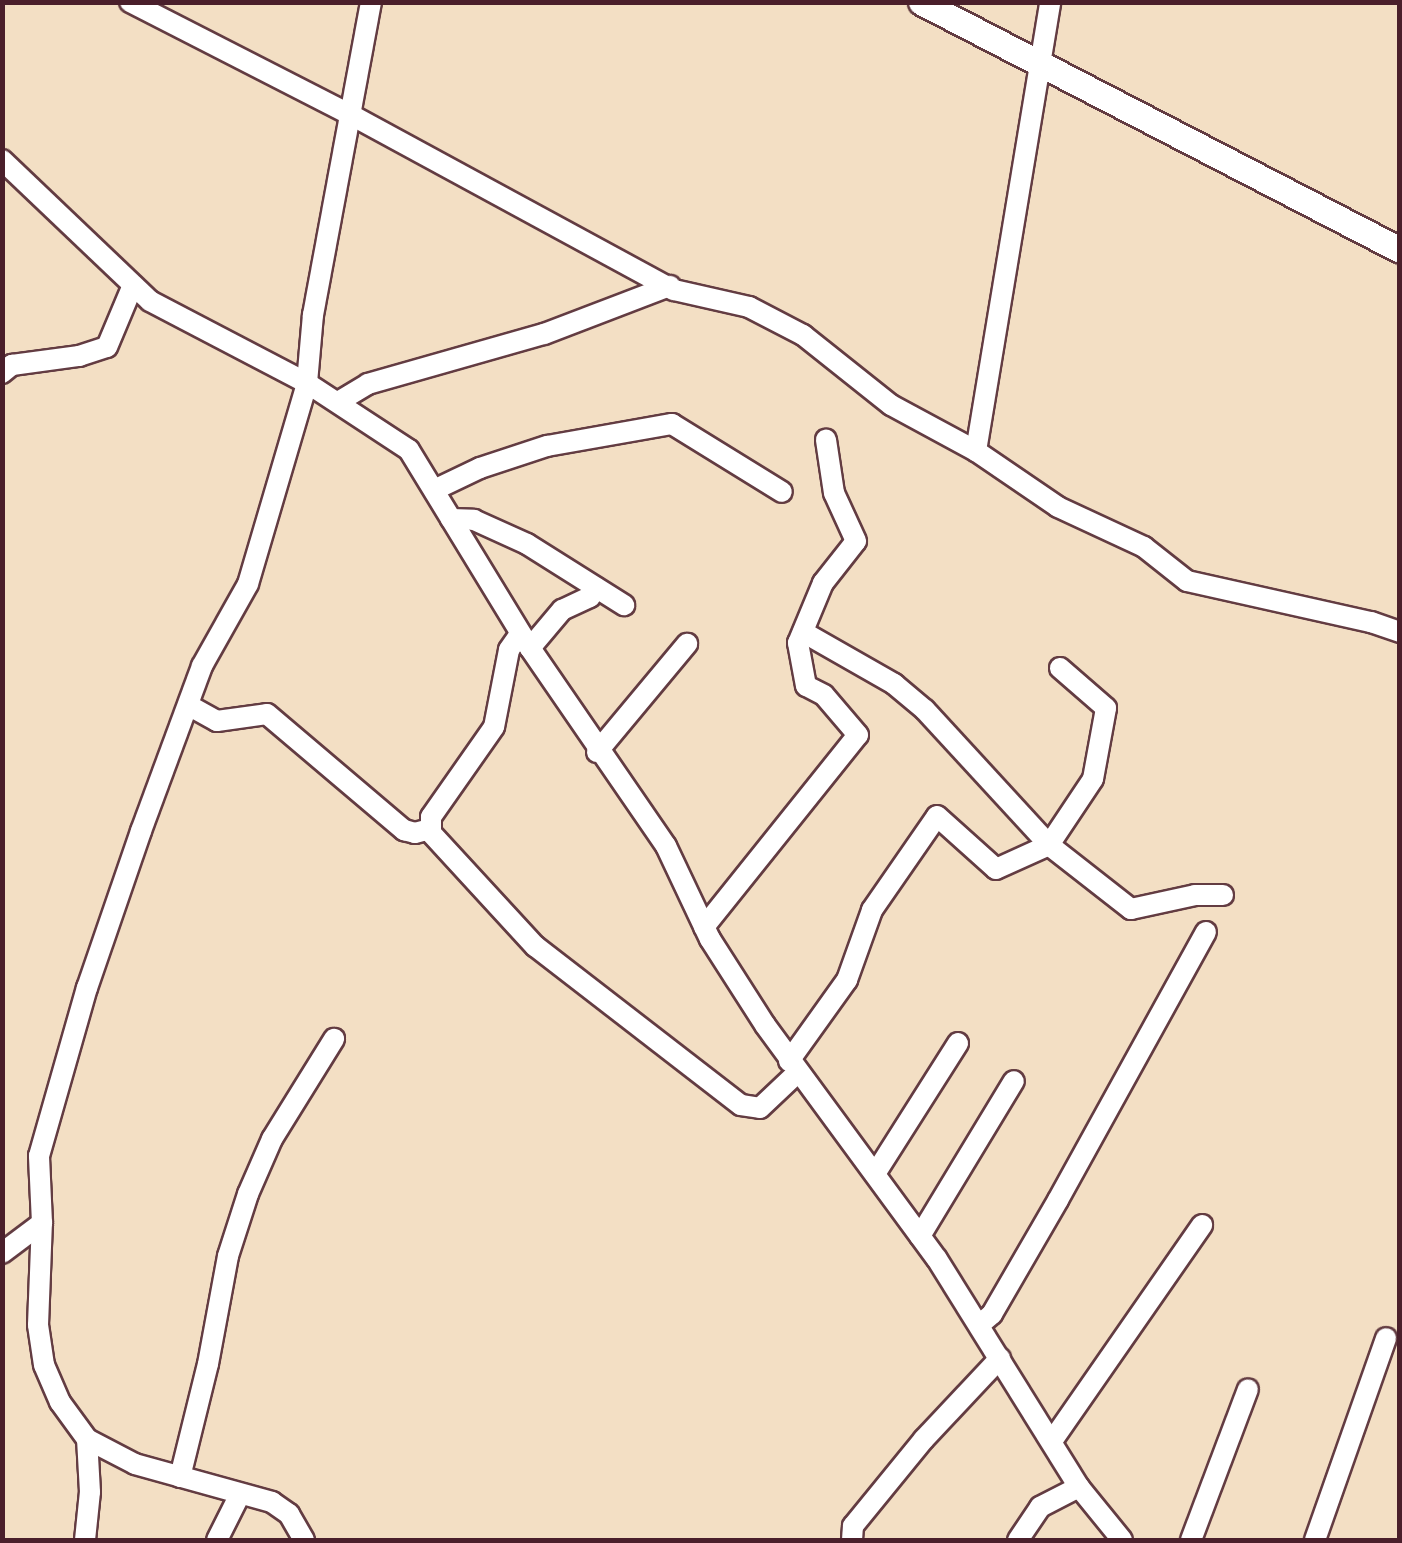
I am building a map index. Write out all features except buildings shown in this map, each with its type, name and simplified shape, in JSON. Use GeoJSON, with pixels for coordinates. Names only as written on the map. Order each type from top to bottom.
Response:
{"type":"FeatureCollection","features":[{"type":"Feature","properties":{"kind":"main road"},"geometry":{"type":"LineString","coordinates":[[921,2],[1400,250]]}},
{"type":"Feature","properties":{"kind":"street"},"geometry":{"type":"LineString","coordinates":[[130,2],[670,286],[749,307],[803,335],[891,405],[976,451],[1058,507],[1144,547],[1186,581],[1372,622],[1400,632]]}},
{"type":"Feature","properties":{"kind":"street"},"geometry":{"type":"LineString","coordinates":[[303,1539],[288,1514],[272,1502],[136,1464],[87,1439],[60,1402],[44,1366],[38,1325],[42,1223],[39,1156],[87,988],[202,666],[248,584],[294,412],[307,383],[313,315],[353,116],[371,2]]}},
{"type":"Feature","properties":{"kind":"street"},"geometry":{"type":"LineString","coordinates":[[976,451],[1050,2]]}},
{"type":"Feature","properties":{"kind":"street"},"geometry":{"type":"LineString","coordinates":[[2,160],[150,302],[307,383],[409,450],[525,641],[666,846],[704,927],[793,1067],[920,1236],[980,1325],[1078,1487],[1122,1540]]}},
{"type":"Feature","properties":{"kind":"street"},"geometry":{"type":"LineString","coordinates":[[2,373],[12,365],[79,356],[107,347],[133,285]]}},
{"type":"Feature","properties":{"kind":"street"},"geometry":{"type":"LineString","coordinates":[[338,402],[368,384],[544,334],[670,286]]}},
{"type":"Feature","properties":{"kind":"street"},"geometry":{"type":"LineString","coordinates":[[434,490],[480,468],[547,446],[672,424],[782,492]]}},
{"type":"Feature","properties":{"kind":"street"},"geometry":{"type":"LineString","coordinates":[[704,927],[858,735],[824,695],[806,686],[798,643],[823,584],[856,542],[834,494],[826,440]]}},
{"type":"Feature","properties":{"kind":"street"},"geometry":{"type":"LineString","coordinates":[[451,519],[474,520],[526,544],[624,605]]}},
{"type":"Feature","properties":{"kind":"street"},"geometry":{"type":"LineString","coordinates":[[596,588],[590,597],[562,610],[507,657],[494,727],[430,817],[430,829],[535,946],[742,1104],[760,1108],[793,1067],[847,980],[872,910],[937,816],[996,869],[1049,845],[1093,779],[1106,708],[1060,668]]}},
{"type":"Feature","properties":{"kind":"street"},"geometry":{"type":"LineString","coordinates":[[803,632],[894,684],[925,710],[1049,845],[1131,909],[1195,894],[1223,895]]}},
{"type":"Feature","properties":{"kind":"street"},"geometry":{"type":"LineString","coordinates":[[598,752],[687,644]]}},
{"type":"Feature","properties":{"kind":"street"},"geometry":{"type":"LineString","coordinates":[[188,706],[217,721],[267,714],[404,830],[414,833],[430,829]]}},
{"type":"Feature","properties":{"kind":"street"},"geometry":{"type":"LineString","coordinates":[[980,1325],[992,1314],[1058,1200],[1206,932]]}},
{"type":"Feature","properties":{"kind":"street"},"geometry":{"type":"LineString","coordinates":[[180,1477],[208,1364],[228,1256],[248,1194],[272,1139],[334,1039]]}},
{"type":"Feature","properties":{"kind":"street"},"geometry":{"type":"LineString","coordinates":[[875,1174],[958,1043]]}},
{"type":"Feature","properties":{"kind":"street"},"geometry":{"type":"LineString","coordinates":[[920,1236],[1014,1081]]}},
{"type":"Feature","properties":{"kind":"street"},"geometry":{"type":"LineString","coordinates":[[2,1253],[42,1223]]}},
{"type":"Feature","properties":{"kind":"street"},"geometry":{"type":"LineString","coordinates":[[1052,1441],[1202,1225]]}},
{"type":"Feature","properties":{"kind":"street"},"geometry":{"type":"LineString","coordinates":[[1315,1540],[1386,1338]]}},
{"type":"Feature","properties":{"kind":"street"},"geometry":{"type":"LineString","coordinates":[[852,1540],[853,1526],[924,1439],[1000,1358]]}},
{"type":"Feature","properties":{"kind":"street"},"geometry":{"type":"LineString","coordinates":[[1192,1540],[1248,1389]]}},
{"type":"Feature","properties":{"kind":"street"},"geometry":{"type":"LineString","coordinates":[[86,1540],[90,1492],[87,1439]]}},
{"type":"Feature","properties":{"kind":"street"},"geometry":{"type":"LineString","coordinates":[[1018,1540],[1040,1507],[1078,1487]]}},
{"type":"Feature","properties":{"kind":"street"},"geometry":{"type":"LineString","coordinates":[[218,1540],[240,1494]]}}]}
